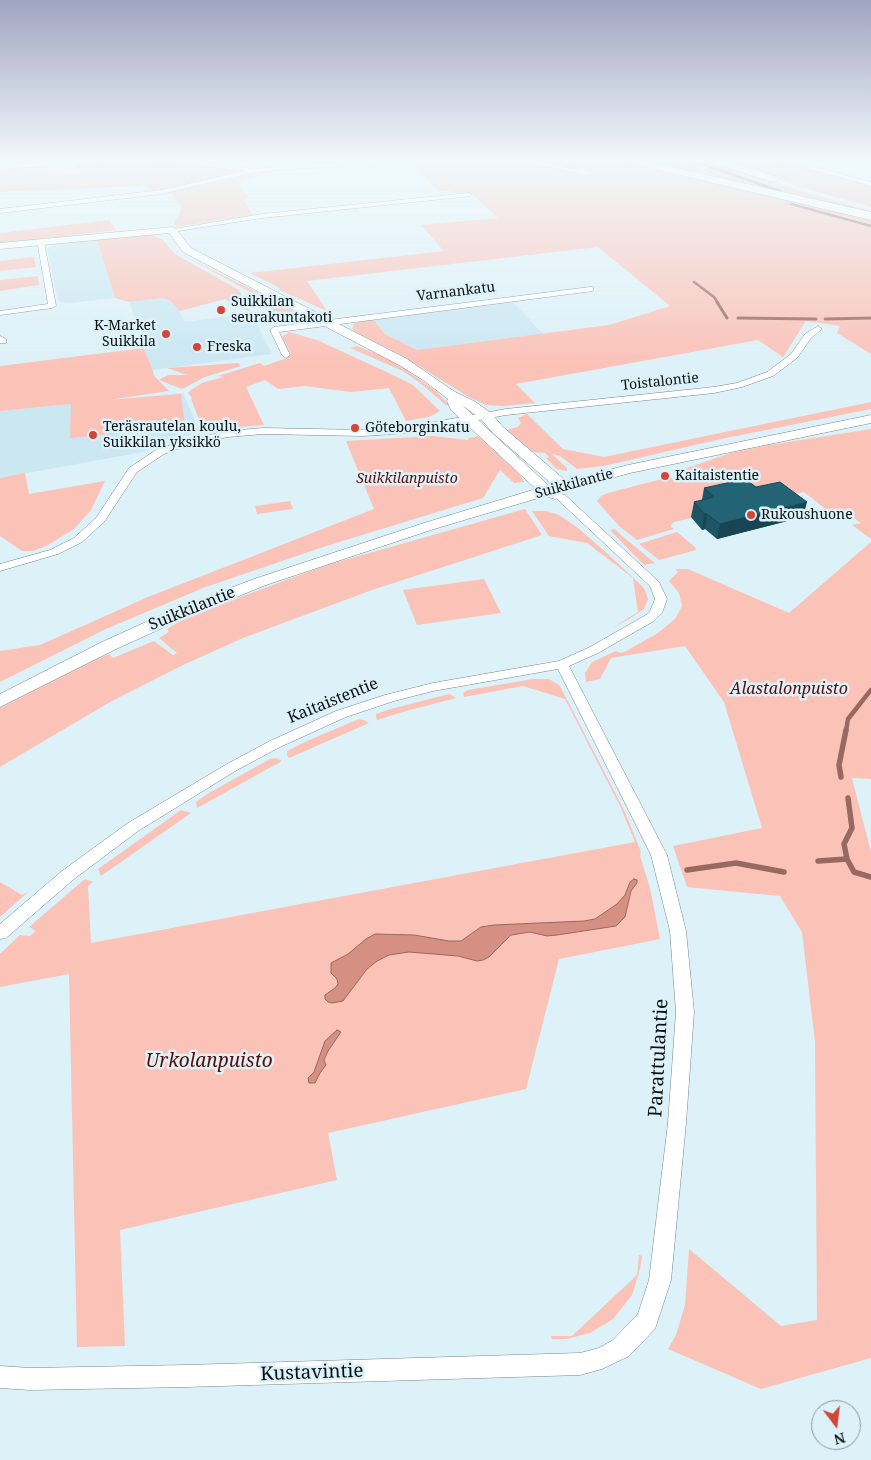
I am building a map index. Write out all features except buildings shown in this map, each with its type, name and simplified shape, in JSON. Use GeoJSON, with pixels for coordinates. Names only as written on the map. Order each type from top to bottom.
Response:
{"type":"FeatureCollection","features":[{"type":"Feature","properties":{"kind":"street"},"geometry":{"type":"LineString","coordinates":[[0,246],[178,229]]}},
{"type":"Feature","properties":{"kind":"street"},"geometry":{"type":"LineString","coordinates":[[172,230],[188,250],[194,254],[403,362],[427,377],[450,395],[469,404],[486,416],[498,430],[534,459],[562,492]]}},
{"type":"Feature","properties":{"kind":"street"},"geometry":{"type":"LineString","coordinates":[[0,313],[52,306],[40,242]]}},
{"type":"Feature","properties":{"kind":"street","name":"Varnankatu"},"geometry":{"type":"LineString","coordinates":[[286,355],[274,330],[590,289]]}},
{"type":"Feature","properties":{"kind":"street","name":"Toistalontie"},"geometry":{"type":"LineString","coordinates":[[0,568],[54,552],[78,540],[100,520],[133,470],[151,457],[172,448],[205,438],[245,432],[386,432],[428,427],[506,412],[693,393],[739,385],[770,374],[784,365],[794,356],[808,336],[818,328]]}},
{"type":"Feature","properties":{"kind":"street"},"geometry":{"type":"LineString","coordinates":[[450,395],[456,407],[546,491]]}},
{"type":"Feature","properties":{"kind":"street","name":"Suikkilantie"},"geometry":{"type":"LineString","coordinates":[[393,539],[434,532],[562,492],[671,467],[699,456],[871,419]]}},
{"type":"Feature","properties":{"kind":"street","name":"Suikkilantie"},"geometry":{"type":"LineString","coordinates":[[776,439],[871,426]]}},
{"type":"Feature","properties":{"kind":"street","name":"Suikkilantie"},"geometry":{"type":"LineString","coordinates":[[0,701],[108,646],[174,616],[260,582],[429,526],[546,491],[562,492]]}},
{"type":"Feature","properties":{"kind":"street","name":"Kaitaistentie"},"geometry":{"type":"LineString","coordinates":[[0,934],[68,875],[132,827],[232,767],[275,744],[341,714],[390,698],[433,687],[562,664],[594,650],[643,623],[656,613],[661,599],[655,585],[562,492]]}},
{"type":"Feature","properties":{"kind":"street","name":"Parattulantie"},"geometry":{"type":"LineString","coordinates":[[562,664],[659,855],[678,931],[685,1012],[676,1133],[660,1280],[647,1321],[621,1348]]}},
{"type":"Feature","properties":{"kind":"street","name":"Kustavintie"},"geometry":{"type":"LineString","coordinates":[[0,1377],[44,1379],[554,1366],[580,1364],[602,1358],[621,1348]]}},
{"type":"Feature","properties":{"kind":"shaded area"},"geometry":{"type":"Polygon","coordinates":[[[97,240],[115,298],[70,303],[61,302],[58,300],[47,248],[56,244],[97,240]]]}},
{"type":"Feature","properties":{"kind":"shaded area"},"geometry":{"type":"Polygon","coordinates":[[[163,298],[176,305],[185,322],[251,313],[272,354],[152,370],[129,302],[163,298]]]}},
{"type":"Feature","properties":{"kind":"shaded area"},"geometry":{"type":"Polygon","coordinates":[[[512,301],[543,334],[417,350],[385,334],[373,319],[512,301]]]}},
{"type":"Feature","properties":{"kind":"shaded area","name":"Teräsrautelan koulu, Suikkilan yksikkö"},"geometry":{"type":"Polygon","coordinates":[[[183,393],[200,432],[168,441],[143,452],[0,478],[0,411],[183,393]]]}},
{"type":"Feature","properties":{"kind":"shaded area"},"geometry":{"type":"Polygon","coordinates":[[[634,879],[637,880],[637,883],[631,891],[625,917],[616,926],[547,936],[530,932],[511,935],[489,957],[477,961],[458,956],[409,952],[389,955],[367,969],[343,1001],[332,1003],[325,999],[325,995],[338,984],[337,979],[331,973],[331,963],[348,954],[375,934],[414,935],[449,941],[461,941],[481,927],[595,919],[617,904],[625,895],[630,882],[634,879]]]}},
{"type":"Feature","properties":{"kind":"shaded area"},"geometry":{"type":"Polygon","coordinates":[[[337,1030],[341,1032],[328,1051],[324,1060],[326,1065],[315,1083],[309,1083],[308,1078],[314,1072],[325,1041],[337,1030]]]}},
{"type":"Feature","properties":{"kind":"green space"},"geometry":{"type":"Polygon","coordinates":[[[32,229],[116,230],[0,244],[0,233],[32,229]]]}},
{"type":"Feature","properties":{"kind":"green space"},"geometry":{"type":"Polygon","coordinates":[[[425,229],[871,229],[871,354],[837,333],[840,326],[806,321],[783,357],[758,340],[516,384],[535,403],[502,406],[486,405],[469,397],[401,355],[355,332],[352,329],[354,324],[373,319],[385,334],[417,350],[609,325],[670,306],[598,247],[307,281],[327,311],[282,291],[250,273],[444,251],[425,229]]]}},
{"type":"Feature","properties":{"kind":"green space"},"geometry":{"type":"Polygon","coordinates":[[[153,234],[162,239],[175,254],[239,290],[250,312],[225,299],[180,311],[170,301],[163,298],[129,302],[115,298],[97,240],[153,234]]]}},
{"type":"Feature","properties":{"kind":"green space"},"geometry":{"type":"Polygon","coordinates":[[[181,254],[285,306],[300,316],[278,319],[263,301],[252,293],[181,254]]]}},
{"type":"Feature","properties":{"kind":"green space"},"geometry":{"type":"Polygon","coordinates":[[[34,257],[36,267],[0,271],[0,261],[34,257]]]}},
{"type":"Feature","properties":{"kind":"green space"},"geometry":{"type":"Polygon","coordinates":[[[38,276],[39,285],[0,291],[0,280],[38,276]]]}},
{"type":"Feature","properties":{"kind":"green space"},"geometry":{"type":"Polygon","coordinates":[[[289,332],[317,340],[413,385],[440,411],[429,417],[406,421],[389,388],[351,392],[305,386],[278,389],[265,380],[246,387],[264,425],[203,430],[192,398],[188,393],[202,383],[223,377],[218,376],[260,363],[264,366],[287,358],[291,354],[282,337],[289,332]]]}},
{"type":"Feature","properties":{"kind":"green space"},"geometry":{"type":"Polygon","coordinates":[[[357,346],[382,356],[406,370],[436,391],[449,405],[446,405],[403,371],[350,348],[357,346]]]}},
{"type":"Feature","properties":{"kind":"green space"},"geometry":{"type":"Polygon","coordinates":[[[144,348],[155,377],[169,391],[109,400],[181,394],[185,427],[70,438],[71,404],[0,411],[0,366],[144,348]]]}},
{"type":"Feature","properties":{"kind":"green space"},"geometry":{"type":"Polygon","coordinates":[[[238,363],[241,366],[205,377],[182,389],[159,380],[168,375],[187,375],[167,368],[238,363]]]}},
{"type":"Feature","properties":{"kind":"green space"},"geometry":{"type":"Polygon","coordinates":[[[871,402],[871,409],[721,439],[604,466],[577,469],[560,456],[552,454],[567,468],[567,471],[557,469],[546,458],[549,457],[545,453],[533,452],[516,442],[503,431],[518,427],[521,423],[518,418],[527,414],[563,449],[604,457],[871,402]]]}},
{"type":"Feature","properties":{"kind":"green space"},"geometry":{"type":"Polygon","coordinates":[[[871,429],[871,539],[852,525],[861,523],[845,511],[832,514],[804,492],[674,522],[670,526],[674,529],[637,540],[619,526],[597,501],[601,496],[608,493],[670,477],[673,479],[680,477],[675,472],[731,453],[871,429]]]}},
{"type":"Feature","properties":{"kind":"green space","name":"Suikkilanpuisto"},"geometry":{"type":"Polygon","coordinates":[[[433,436],[468,440],[478,436],[521,476],[524,482],[514,483],[500,470],[483,498],[323,547],[203,588],[106,629],[0,682],[0,651],[40,645],[148,597],[374,509],[346,441],[433,436]]]}},
{"type":"Feature","properties":{"kind":"green space"},"geometry":{"type":"Polygon","coordinates":[[[25,473],[29,494],[105,481],[91,510],[74,529],[48,545],[33,551],[22,551],[0,536],[0,478],[25,473]]]}},
{"type":"Feature","properties":{"kind":"green space"},"geometry":{"type":"Polygon","coordinates":[[[290,501],[293,509],[257,514],[255,506],[290,501]]]}},
{"type":"Feature","properties":{"kind":"green space"},"geometry":{"type":"Polygon","coordinates":[[[525,509],[542,535],[372,590],[243,638],[183,665],[110,702],[0,767],[0,708],[82,665],[109,654],[113,658],[154,641],[173,655],[177,653],[159,638],[169,632],[167,629],[189,616],[327,565],[525,509]]]}},
{"type":"Feature","properties":{"kind":"green space"},"geometry":{"type":"Polygon","coordinates":[[[532,511],[546,511],[559,515],[578,528],[610,556],[644,588],[648,599],[644,609],[612,628],[638,612],[633,578],[587,543],[549,536],[532,511]]]}},
{"type":"Feature","properties":{"kind":"green space"},"geometry":{"type":"Polygon","coordinates":[[[615,529],[655,563],[644,565],[610,530],[615,529]]]}},
{"type":"Feature","properties":{"kind":"green space"},"geometry":{"type":"Polygon","coordinates":[[[677,532],[696,550],[659,560],[639,544],[677,532]]]}},
{"type":"Feature","properties":{"kind":"green space","name":"Alastalonpuisto"},"geometry":{"type":"Polygon","coordinates":[[[871,542],[871,779],[852,778],[871,852],[871,1358],[761,1389],[668,1349],[676,1335],[685,1305],[689,1249],[781,1326],[817,1320],[815,1042],[802,932],[780,896],[687,887],[673,846],[762,828],[724,702],[685,646],[611,658],[600,679],[586,682],[585,673],[592,662],[616,651],[621,653],[628,650],[658,633],[675,619],[682,606],[679,593],[669,581],[678,572],[675,569],[688,569],[789,613],[871,542]]]}},
{"type":"Feature","properties":{"kind":"green space"},"geometry":{"type":"Polygon","coordinates":[[[484,579],[501,613],[417,625],[403,590],[484,579]]]}},
{"type":"Feature","properties":{"kind":"green space","name":"Urkolanpuisto"},"geometry":{"type":"Polygon","coordinates":[[[533,679],[549,679],[560,686],[625,812],[641,852],[640,856],[650,888],[660,939],[559,959],[526,1089],[328,1133],[337,1180],[120,1230],[125,1346],[77,1347],[69,974],[0,987],[0,954],[20,935],[30,936],[36,931],[29,927],[85,879],[93,882],[88,886],[91,943],[635,842],[621,808],[565,699],[523,686],[464,697],[463,693],[468,690],[533,679]]]}},
{"type":"Feature","properties":{"kind":"green space"},"geometry":{"type":"Polygon","coordinates":[[[449,694],[456,698],[377,720],[376,714],[449,694]]]}},
{"type":"Feature","properties":{"kind":"green space"},"geometry":{"type":"Polygon","coordinates":[[[359,719],[369,723],[289,758],[287,755],[287,751],[307,741],[359,719]]]}},
{"type":"Feature","properties":{"kind":"green space"},"geometry":{"type":"Polygon","coordinates":[[[276,758],[282,761],[197,808],[196,802],[209,793],[270,759],[276,758]]]}},
{"type":"Feature","properties":{"kind":"green space"},"geometry":{"type":"Polygon","coordinates":[[[181,810],[191,813],[101,876],[98,869],[181,810]]]}},
{"type":"Feature","properties":{"kind":"green space"},"geometry":{"type":"Polygon","coordinates":[[[0,882],[22,895],[28,892],[0,917],[0,882]]]}},
{"type":"Feature","properties":{"kind":"green space"},"geometry":{"type":"Polygon","coordinates":[[[639,1255],[642,1256],[640,1269],[632,1295],[613,1319],[590,1333],[566,1339],[552,1339],[551,1336],[572,1336],[637,1275],[639,1255]]]}},
{"type":"Feature","properties":{"kind":"waterway"},"geometry":{"type":"LineString","coordinates":[[694,282],[714,297],[718,303]]}},
{"type":"Feature","properties":{"kind":"waterway"},"geometry":{"type":"LineString","coordinates":[[717,302],[727,318]]}},
{"type":"Feature","properties":{"kind":"waterway"},"geometry":{"type":"LineString","coordinates":[[738,318],[816,319]]}},
{"type":"Feature","properties":{"kind":"waterway"},"geometry":{"type":"LineString","coordinates":[[825,319],[871,318]]}},
{"type":"Feature","properties":{"kind":"waterway"},"geometry":{"type":"LineString","coordinates":[[846,731],[848,719],[871,690]]}},
{"type":"Feature","properties":{"kind":"waterway"},"geometry":{"type":"LineString","coordinates":[[841,777],[839,765],[846,730]]}},
{"type":"Feature","properties":{"kind":"waterway"},"geometry":{"type":"LineString","coordinates":[[847,859],[844,844],[852,828],[848,798]]}},
{"type":"Feature","properties":{"kind":"waterway"},"geometry":{"type":"LineString","coordinates":[[818,861],[847,859]]}},
{"type":"Feature","properties":{"kind":"waterway"},"geometry":{"type":"LineString","coordinates":[[847,859],[854,872],[871,877]]}},
{"type":"Feature","properties":{"kind":"waterway"},"geometry":{"type":"LineString","coordinates":[[687,870],[736,863],[784,872]]}},
{"type":"Feature","properties":{"kind":"place","name":"Suikkilan seurakuntakoti"},"geometry":{"type":"Point","coordinates":[221,310]}},
{"type":"Feature","properties":{"kind":"place","name":"K-Market Suikkila"},"geometry":{"type":"Point","coordinates":[166,334]}},
{"type":"Feature","properties":{"kind":"place","name":"Freska"},"geometry":{"type":"Point","coordinates":[197,347]}},
{"type":"Feature","properties":{"kind":"place","name":"Göteborginkatu"},"geometry":{"type":"Point","coordinates":[355,428]}},
{"type":"Feature","properties":{"kind":"place","name":"Teräsrautelan koulu, Suikkilan yksikkö"},"geometry":{"type":"Point","coordinates":[93,435]}},
{"type":"Feature","properties":{"kind":"place","name":"Kaitaistentie"},"geometry":{"type":"Point","coordinates":[665,476]}},
{"type":"Feature","properties":{"kind":"place","name":"Rukoushuone"},"geometry":{"type":"Point","coordinates":[751,515]}}]}
